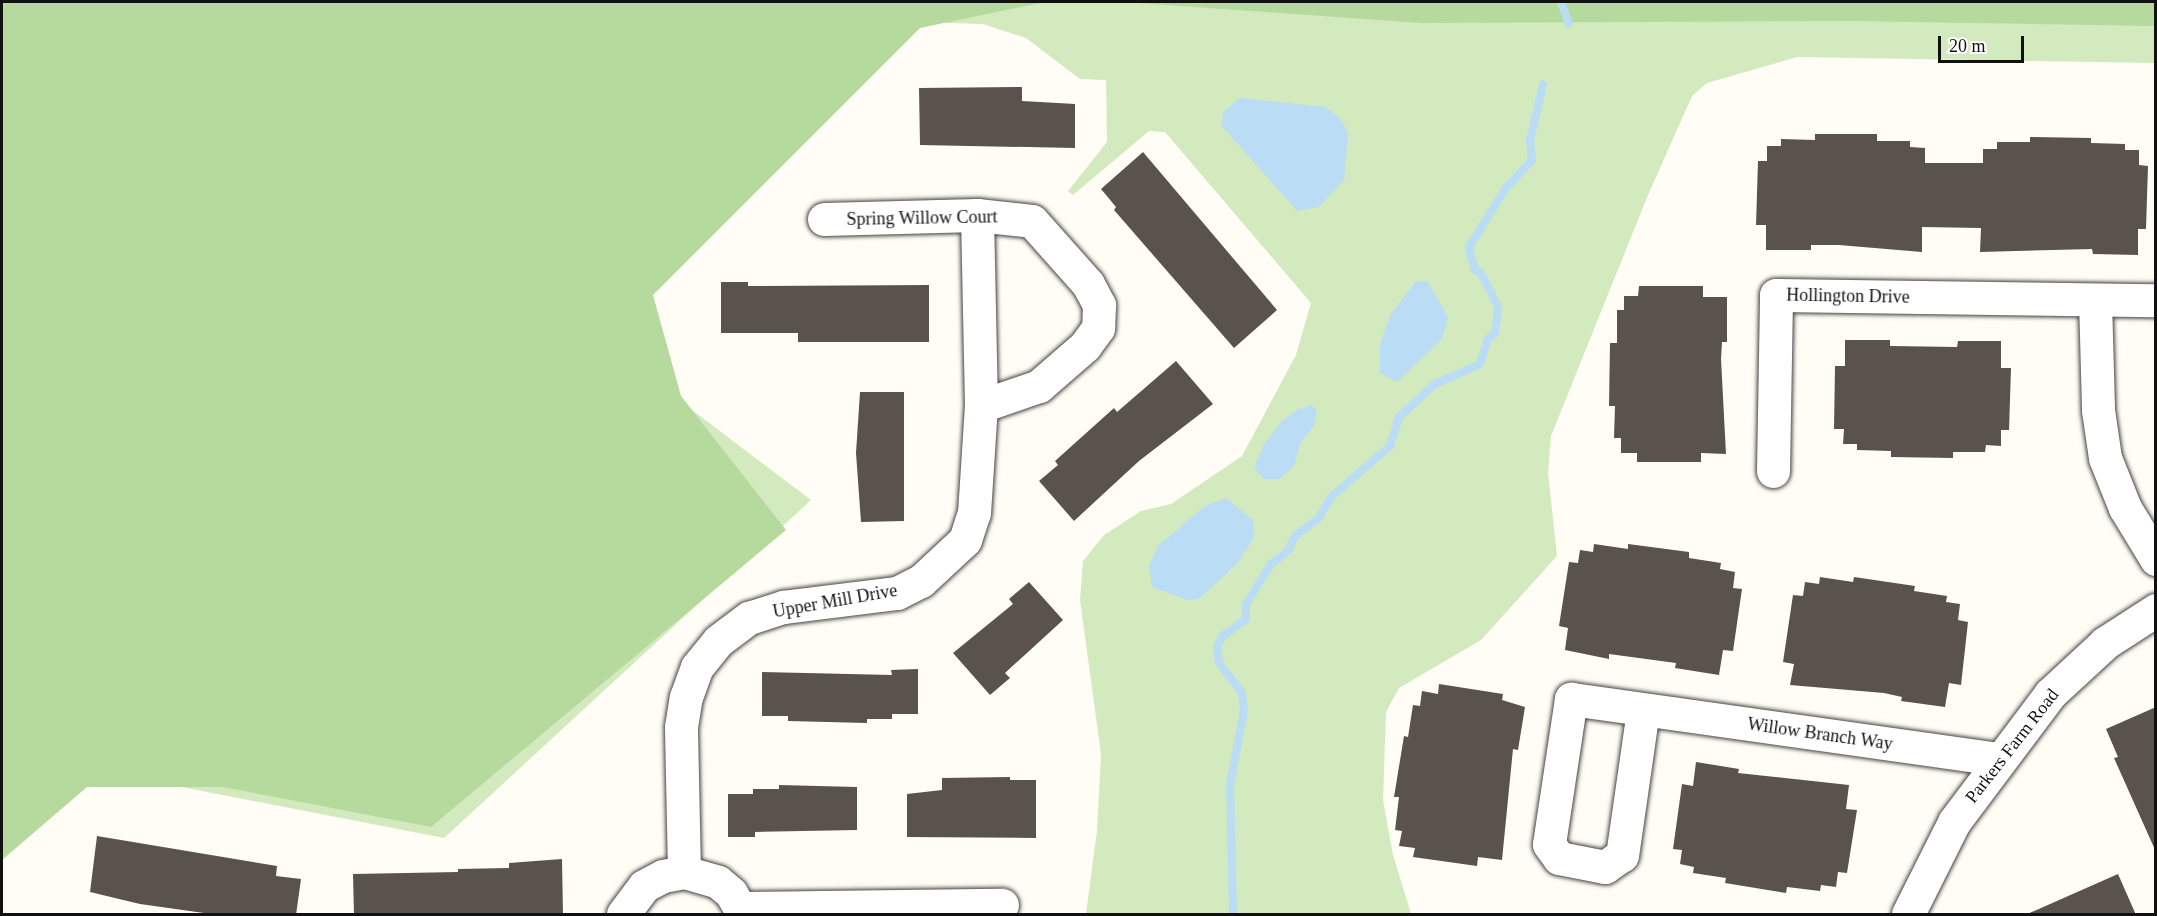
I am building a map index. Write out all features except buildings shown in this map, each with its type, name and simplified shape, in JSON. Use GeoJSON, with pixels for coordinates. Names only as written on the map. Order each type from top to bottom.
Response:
{"type":"FeatureCollection","features":[{"type":"Feature","properties":{"kind":"street","name":"Spring Willow Court"},"geometry":{"type":"LineString","coordinates":[[824,219],[977,215],[1032,221],[1088,284],[1099,305],[1098,328],[1085,346],[1039,386],[981,406]]}},
{"type":"Feature","properties":{"kind":"street","name":"Upper Mill Drive"},"geometry":{"type":"LineString","coordinates":[[684,872],[681,727],[686,697],[697,667],[718,641],[749,618],[817,601],[897,594],[921,581],[945,562],[964,540],[974,513],[981,406],[977,215]]}},
{"type":"Feature","properties":{"kind":"street","name":"Hollington Drive"},"geometry":{"type":"LineString","coordinates":[[1773,471],[1776,295],[2156,300]]}},
{"type":"Feature","properties":{"kind":"street"},"geometry":{"type":"LineString","coordinates":[[2095,300],[2098,410],[2105,458],[2125,508],[2156,559]]}},
{"type":"Feature","properties":{"kind":"street","name":"Parkers Farm Road"},"geometry":{"type":"LineString","coordinates":[[1908,915],[1954,822],[1997,759],[2050,694],[2105,643],[2156,610]]}},
{"type":"Feature","properties":{"kind":"street","name":"Willow Branch Way"},"geometry":{"type":"LineString","coordinates":[[1643,710],[1622,855],[1605,867],[1559,858],[1549,844],[1570,699],[1997,759]]}},
{"type":"Feature","properties":{"kind":"street"},"geometry":{"type":"LineString","coordinates":[[623,915],[644,886],[663,876],[684,872],[718,882],[742,911],[1002,905]]}},
{"type":"Feature","properties":{"kind":"green space"},"geometry":{"type":"Polygon","coordinates":[[[2,2],[2155,2],[2156,63],[1797,57],[1707,83],[1692,96],[1648,195],[1551,436],[1548,473],[1557,556],[1481,640],[1399,688],[1386,712],[1383,800],[1393,855],[1411,914],[1086,914],[1097,831],[1101,754],[1080,600],[1083,561],[1104,535],[1141,511],[1171,504],[1242,456],[1296,355],[1311,303],[1165,132],[1149,131],[1073,195],[1068,191],[1107,142],[1106,80],[1080,79],[1026,38],[983,24],[919,22],[593,335],[811,500],[444,838],[2,752],[2,2]]]}},
{"type":"Feature","properties":{"kind":"green space"},"geometry":{"type":"Polygon","coordinates":[[[2,2],[1045,2],[920,28],[653,295],[681,396],[786,530],[431,827],[223,787],[87,787],[2,860],[2,2]]]}},
{"type":"Feature","properties":{"kind":"green space"},"geometry":{"type":"Polygon","coordinates":[[[1124,2],[2155,2],[2156,26],[1854,21],[1420,23],[1124,2]]]}},
{"type":"Feature","properties":{"kind":"water"},"geometry":{"type":"Polygon","coordinates":[[[1240,98],[1325,107],[1339,117],[1348,133],[1344,180],[1319,207],[1297,211],[1221,125],[1224,111],[1240,98]]]}},
{"type":"Feature","properties":{"kind":"water"},"geometry":{"type":"Polygon","coordinates":[[[1416,281],[1428,282],[1448,317],[1442,339],[1397,382],[1380,373],[1380,344],[1391,314],[1416,281]]]}},
{"type":"Feature","properties":{"kind":"water"},"geometry":{"type":"Polygon","coordinates":[[[1312,405],[1317,411],[1314,425],[1300,444],[1294,466],[1279,479],[1264,479],[1254,468],[1264,444],[1283,420],[1298,409],[1312,405]]]}},
{"type":"Feature","properties":{"kind":"water"},"geometry":{"type":"Polygon","coordinates":[[[1226,498],[1253,520],[1254,537],[1237,564],[1199,599],[1187,600],[1152,587],[1149,566],[1158,546],[1205,506],[1226,498]]]}},
{"type":"Feature","properties":{"kind":"waterway"},"geometry":{"type":"LineString","coordinates":[[1561,2],[1569,24]]}},
{"type":"Feature","properties":{"kind":"waterway"},"geometry":{"type":"LineString","coordinates":[[1233,914],[1230,785],[1244,710],[1242,693],[1219,662],[1217,648],[1222,637],[1246,619],[1246,604],[1271,564],[1288,551],[1295,536],[1319,518],[1331,497],[1390,446],[1399,417],[1435,384],[1480,364],[1488,339],[1495,333],[1498,307],[1480,272],[1475,270],[1469,247],[1506,188],[1532,160],[1530,140],[1543,85]]}}]}
